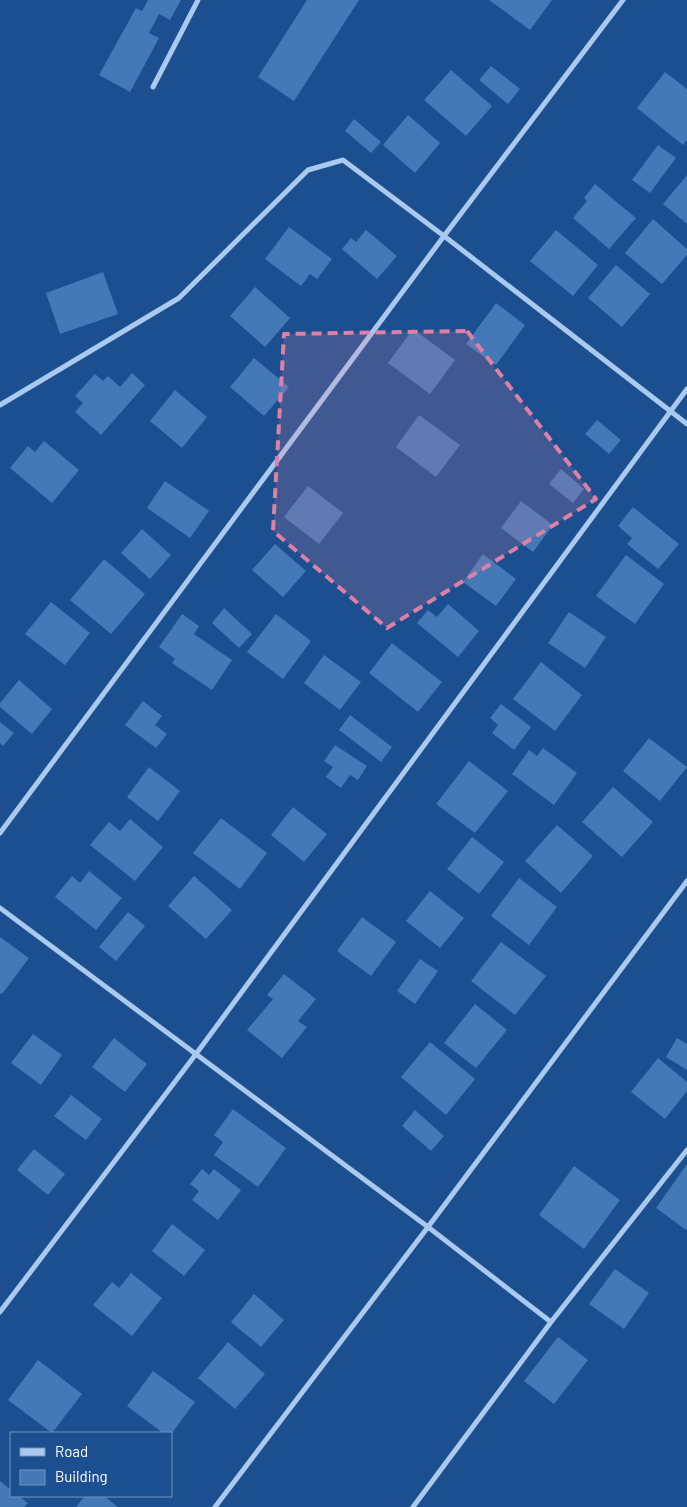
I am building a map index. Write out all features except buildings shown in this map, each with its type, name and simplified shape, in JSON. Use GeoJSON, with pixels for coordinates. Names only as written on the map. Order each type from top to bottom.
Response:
{"type":"FeatureCollection","features":[{"type":"Feature","properties":{"kind":"street"},"geometry":{"type":"LineString","coordinates":[[154,87],[198,0]]}},
{"type":"Feature","properties":{"kind":"street"},"geometry":{"type":"LineString","coordinates":[[0,833],[444,236],[623,0]]}},
{"type":"Feature","properties":{"kind":"street"},"geometry":{"type":"LineString","coordinates":[[0,405],[179,298],[308,170],[343,160],[687,424]]}},
{"type":"Feature","properties":{"kind":"street"},"geometry":{"type":"LineString","coordinates":[[0,1312],[196,1054],[687,389]]}},
{"type":"Feature","properties":{"kind":"street"},"geometry":{"type":"LineString","coordinates":[[215,1507],[428,1227],[687,881]]}},
{"type":"Feature","properties":{"kind":"street"},"geometry":{"type":"LineString","coordinates":[[0,908],[428,1227],[551,1322]]}},
{"type":"Feature","properties":{"kind":"street"},"geometry":{"type":"LineString","coordinates":[[413,1507],[551,1322],[687,1150]]}},
{"type":"Feature","properties":{"kind":"highlighted area"},"geometry":{"type":"Polygon","coordinates":[[[467,331],[596,499],[387,628],[273,531],[284,334],[467,331]]]}}]}
